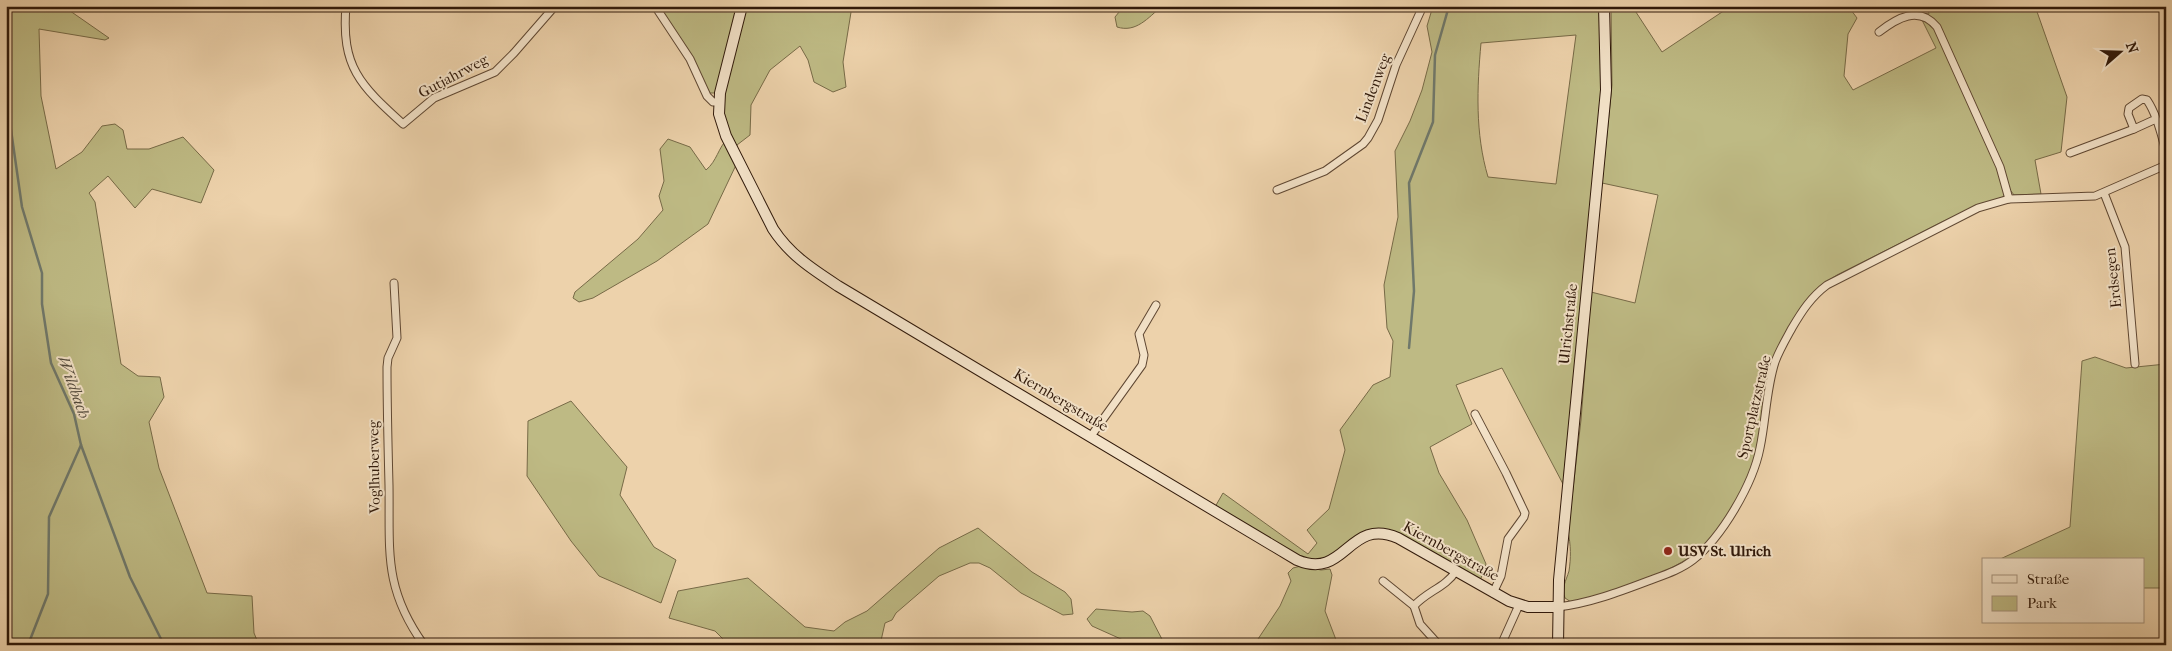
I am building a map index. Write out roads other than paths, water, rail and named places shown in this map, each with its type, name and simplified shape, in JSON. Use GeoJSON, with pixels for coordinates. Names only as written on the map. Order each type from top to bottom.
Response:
{"type":"FeatureCollection","features":[{"type":"Feature","properties":{"kind":"street","name":"Gutjahrweg"},"geometry":{"type":"LineString","coordinates":[[346,6],[345,36],[350,62],[367,90],[402,124],[434,98],[495,72],[555,6]]}},
{"type":"Feature","properties":{"kind":"street"},"geometry":{"type":"LineString","coordinates":[[654,6],[690,59],[707,96],[713,102],[719,102]]}},
{"type":"Feature","properties":{"kind":"street","name":"Kiernbergstraße"},"geometry":{"type":"LineString","coordinates":[[742,6],[720,93],[720,119],[726,136],[773,229],[790,252],[838,286],[1304,563],[1312,565],[1326,564],[1338,557],[1362,537],[1383,533],[1398,538],[1493,593],[1519,605],[1538,608],[1558,607]]}},
{"type":"Feature","properties":{"kind":"street","name":"Lindenweg"},"geometry":{"type":"LineString","coordinates":[[1277,190],[1324,171],[1368,138],[1378,120],[1396,65],[1423,6]]}},
{"type":"Feature","properties":{"kind":"street","name":"Ulrichstraße"},"geometry":{"type":"LineString","coordinates":[[1558,645],[1558,607],[1605,99],[1606,48],[1604,6]]}},
{"type":"Feature","properties":{"kind":"street"},"geometry":{"type":"LineString","coordinates":[[1880,32],[1893,23],[1914,14],[1927,17],[1937,27],[2000,166],[2009,200]]}},
{"type":"Feature","properties":{"kind":"street"},"geometry":{"type":"LineString","coordinates":[[2134,128],[2128,111],[2132,105],[2142,99],[2147,100],[2166,150]]}},
{"type":"Feature","properties":{"kind":"street"},"geometry":{"type":"LineString","coordinates":[[2070,153],[2156,120]]}},
{"type":"Feature","properties":{"kind":"street","name":"Sportplatzstraße"},"geometry":{"type":"LineString","coordinates":[[1558,607],[1590,602],[1683,566],[1701,553],[1718,533],[1741,495],[1756,463],[1760,450],[1768,394],[1776,361],[1801,312],[1817,292],[1978,208],[2009,200],[2086,197],[2104,193],[2166,165]]}},
{"type":"Feature","properties":{"kind":"street","name":"Erdsegen"},"geometry":{"type":"LineString","coordinates":[[2104,193],[2125,247],[2135,364]]}},
{"type":"Feature","properties":{"kind":"street","name":"Voglhuberweg"},"geometry":{"type":"LineString","coordinates":[[394,284],[396,338],[386,368],[389,555],[393,581],[399,600],[424,645]]}},
{"type":"Feature","properties":{"kind":"street"},"geometry":{"type":"LineString","coordinates":[[1091,436],[1142,365],[1144,355],[1139,334],[1156,305]]}},
{"type":"Feature","properties":{"kind":"street"},"geometry":{"type":"LineString","coordinates":[[1475,414],[1525,513],[1508,539],[1501,576],[1493,593]]}},
{"type":"Feature","properties":{"kind":"street"},"geometry":{"type":"LineString","coordinates":[[1414,606],[1418,600],[1450,580],[1456,571]]}},
{"type":"Feature","properties":{"kind":"street"},"geometry":{"type":"LineString","coordinates":[[1383,581],[1414,606],[1420,624],[1439,645]]}},
{"type":"Feature","properties":{"kind":"street"},"geometry":{"type":"LineString","coordinates":[[1501,645],[1519,605]]}},
{"type":"Feature","properties":{"kind":"waterway"},"geometry":{"type":"LineString","coordinates":[[1409,348],[1414,291],[1409,183],[1433,122],[1435,55],[1449,6]]}},
{"type":"Feature","properties":{"kind":"waterway","name":"Wildbach"},"geometry":{"type":"LineString","coordinates":[[6,95],[22,207],[42,273],[42,304],[51,363],[74,414],[81,445],[130,577],[164,645]]}},
{"type":"Feature","properties":{"kind":"waterway"},"geometry":{"type":"LineString","coordinates":[[28,645],[48,594],[49,517],[81,445]]}},
{"type":"Feature","properties":{"kind":"place","name":"USV St. Ulrich"},"geometry":{"type":"Point","coordinates":[1668,551]}}]}
